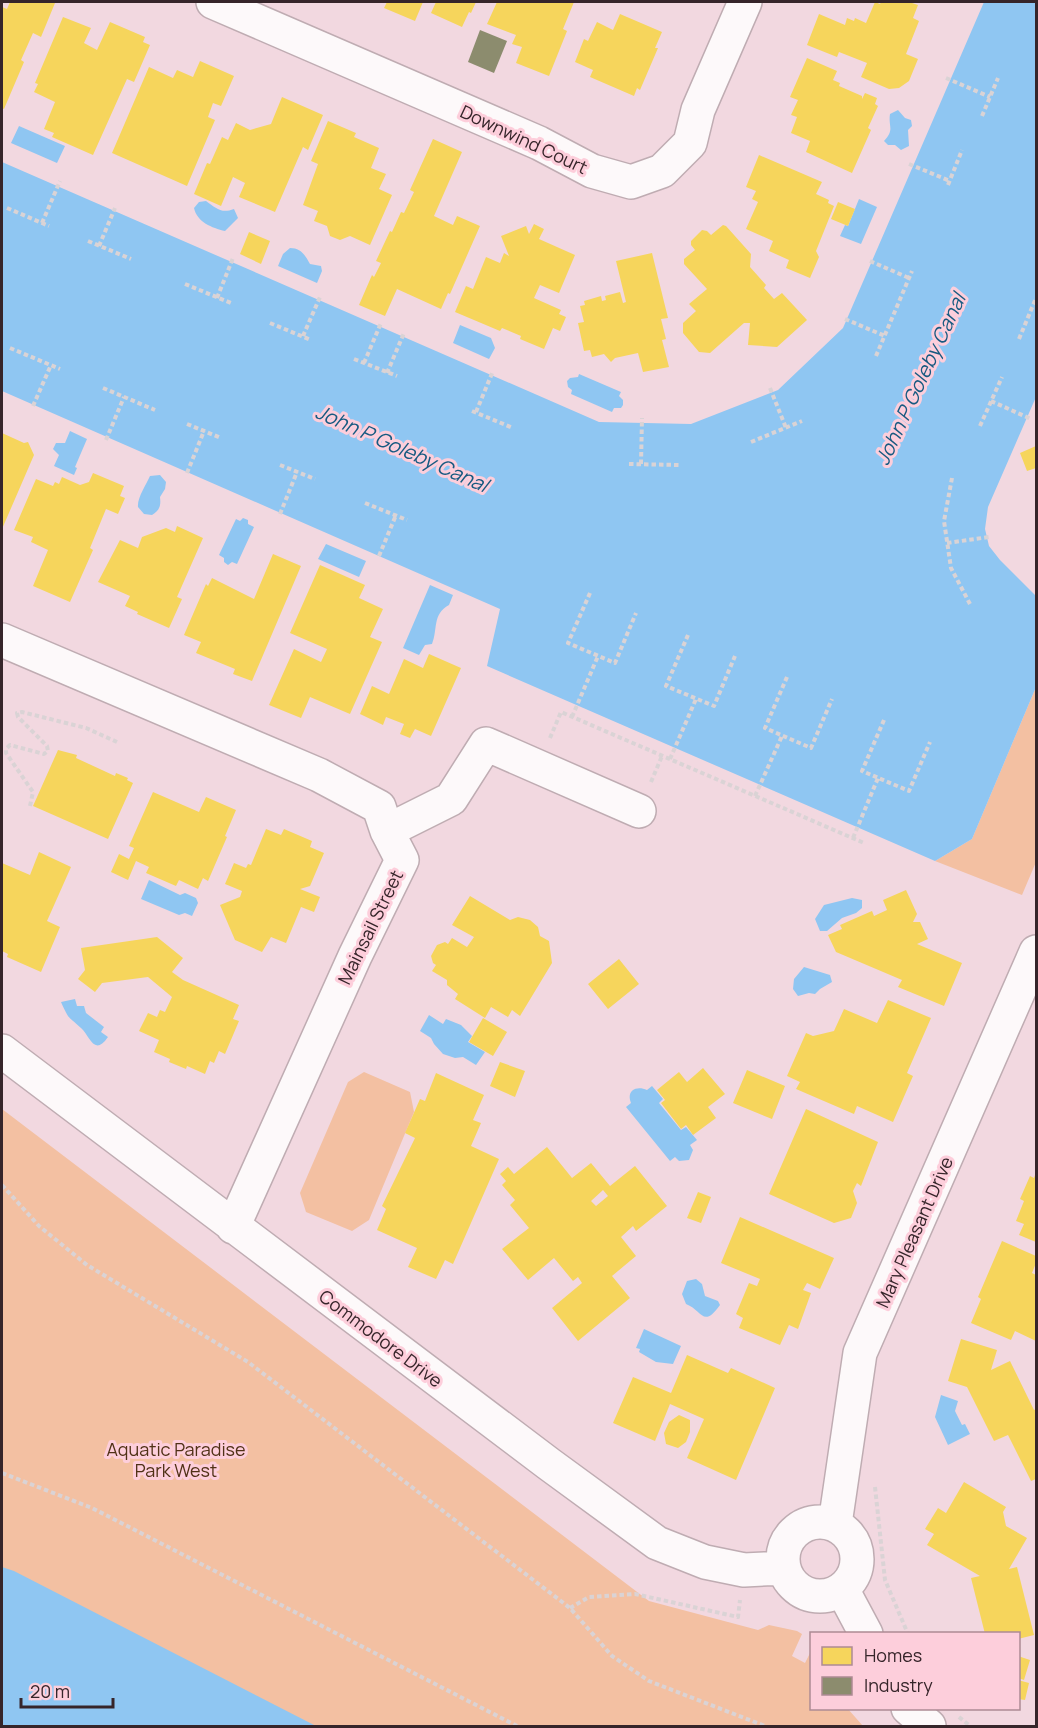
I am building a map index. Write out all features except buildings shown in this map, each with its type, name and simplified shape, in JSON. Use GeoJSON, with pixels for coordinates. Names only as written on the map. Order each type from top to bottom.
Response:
{"type":"FeatureCollection","features":[{"type":"Feature","properties":{"kind":"street","name":"Downwind Court"},"geometry":{"type":"LineString","coordinates":[[213,2],[539,143],[592,171],[631,182],[662,171],[690,142],[699,110],[745,2]]}},
{"type":"Feature","properties":{"kind":"street","name":"Mainsail Street"},"geometry":{"type":"LineString","coordinates":[[2,640],[319,775],[379,807],[387,831],[402,860],[354,956],[234,1227]]}},
{"type":"Feature","properties":{"kind":"street"},"geometry":{"type":"LineString","coordinates":[[387,831],[450,799],[486,744],[639,810]]}},
{"type":"Feature","properties":{"kind":"street","name":"Mary Pleasant Drive"},"geometry":{"type":"LineString","coordinates":[[835,1524],[860,1353],[1036,952]]}},
{"type":"Feature","properties":{"kind":"street","name":"Commodore Drive"},"geometry":{"type":"LineString","coordinates":[[2,1051],[657,1543],[705,1562],[744,1570],[784,1568]]}},
{"type":"Feature","properties":{"kind":"street"},"geometry":{"type":"LineString","coordinates":[[811,1522],[835,1524],[852,1539],[857,1561],[855,1572],[842,1589],[831,1594],[819,1596],[807,1594],[788,1579],[784,1568],[785,1545],[791,1534],[811,1522]]}},
{"type":"Feature","properties":{"kind":"street"},"geometry":{"type":"LineString","coordinates":[[842,1589],[865,1632]]}},
{"type":"Feature","properties":{"kind":"street"},"geometry":{"type":"LineString","coordinates":[[910,1710],[928,1726]]}},
{"type":"Feature","properties":{"kind":"path"},"geometry":{"type":"LineString","coordinates":[[946,78],[990,97]]}},
{"type":"Feature","properties":{"kind":"path"},"geometry":{"type":"LineString","coordinates":[[982,116],[998,78]]}},
{"type":"Feature","properties":{"kind":"path"},"geometry":{"type":"LineString","coordinates":[[909,164],[949,183],[962,150]]}},
{"type":"Feature","properties":{"kind":"path"},"geometry":{"type":"LineString","coordinates":[[42,223],[60,181]]}},
{"type":"Feature","properties":{"kind":"path"},"geometry":{"type":"LineString","coordinates":[[7,208],[49,226]]}},
{"type":"Feature","properties":{"kind":"path"},"geometry":{"type":"LineString","coordinates":[[99,246],[115,208]]}},
{"type":"Feature","properties":{"kind":"path"},"geometry":{"type":"LineString","coordinates":[[88,241],[131,259]]}},
{"type":"Feature","properties":{"kind":"path"},"geometry":{"type":"LineString","coordinates":[[217,297],[233,258]]}},
{"type":"Feature","properties":{"kind":"path"},"geometry":{"type":"LineString","coordinates":[[870,261],[909,278]]}},
{"type":"Feature","properties":{"kind":"path"},"geometry":{"type":"LineString","coordinates":[[876,356],[912,272]]}},
{"type":"Feature","properties":{"kind":"path"},"geometry":{"type":"LineString","coordinates":[[184,284],[231,303]]}},
{"type":"Feature","properties":{"kind":"path"},"geometry":{"type":"LineString","coordinates":[[303,336],[320,297]]}},
{"type":"Feature","properties":{"kind":"path"},"geometry":{"type":"LineString","coordinates":[[1019,339],[1036,298]]}},
{"type":"Feature","properties":{"kind":"path"},"geometry":{"type":"LineString","coordinates":[[1030,314],[1036,317]]}},
{"type":"Feature","properties":{"kind":"path"},"geometry":{"type":"LineString","coordinates":[[845,319],[885,336]]}},
{"type":"Feature","properties":{"kind":"path"},"geometry":{"type":"LineString","coordinates":[[270,322],[311,340]]}},
{"type":"Feature","properties":{"kind":"path"},"geometry":{"type":"LineString","coordinates":[[364,363],[381,324]]}},
{"type":"Feature","properties":{"kind":"path"},"geometry":{"type":"LineString","coordinates":[[387,373],[404,333]]}},
{"type":"Feature","properties":{"kind":"path"},"geometry":{"type":"LineString","coordinates":[[10,348],[60,369]]}},
{"type":"Feature","properties":{"kind":"path"},"geometry":{"type":"LineString","coordinates":[[354,359],[397,376]]}},
{"type":"Feature","properties":{"kind":"path"},"geometry":{"type":"LineString","coordinates":[[33,406],[51,365]]}},
{"type":"Feature","properties":{"kind":"path"},"geometry":{"type":"LineString","coordinates":[[493,371],[474,411],[513,428]]}},
{"type":"Feature","properties":{"kind":"path"},"geometry":{"type":"LineString","coordinates":[[980,426],[1002,376]]}},
{"type":"Feature","properties":{"kind":"path"},"geometry":{"type":"LineString","coordinates":[[104,388],[155,410]]}},
{"type":"Feature","properties":{"kind":"path"},"geometry":{"type":"LineString","coordinates":[[770,388],[786,428]]}},
{"type":"Feature","properties":{"kind":"path"},"geometry":{"type":"LineString","coordinates":[[106,440],[124,397]]}},
{"type":"Feature","properties":{"kind":"path"},"geometry":{"type":"LineString","coordinates":[[991,401],[1031,419]]}},
{"type":"Feature","properties":{"kind":"path"},"geometry":{"type":"LineString","coordinates":[[641,464],[642,418]]}},
{"type":"Feature","properties":{"kind":"path"},"geometry":{"type":"LineString","coordinates":[[751,442],[802,422]]}},
{"type":"Feature","properties":{"kind":"path"},"geometry":{"type":"LineString","coordinates":[[187,424],[221,438]]}},
{"type":"Feature","properties":{"kind":"path"},"geometry":{"type":"LineString","coordinates":[[187,473],[204,431]]}},
{"type":"Feature","properties":{"kind":"path"},"geometry":{"type":"LineString","coordinates":[[629,464],[679,465]]}},
{"type":"Feature","properties":{"kind":"path"},"geometry":{"type":"LineString","coordinates":[[280,465],[315,479]]}},
{"type":"Feature","properties":{"kind":"path"},"geometry":{"type":"LineString","coordinates":[[280,514],[297,472]]}},
{"type":"Feature","properties":{"kind":"path"},"geometry":{"type":"LineString","coordinates":[[952,478],[944,521],[951,568],[971,606]]}},
{"type":"Feature","properties":{"kind":"path"},"geometry":{"type":"LineString","coordinates":[[365,503],[407,520]]}},
{"type":"Feature","properties":{"kind":"path"},"geometry":{"type":"LineString","coordinates":[[379,556],[396,515]]}},
{"type":"Feature","properties":{"kind":"path"},"geometry":{"type":"LineString","coordinates":[[948,543],[989,537]]}},
{"type":"Feature","properties":{"kind":"path"},"geometry":{"type":"LineString","coordinates":[[590,593],[568,643],[615,663],[636,613]]}},
{"type":"Feature","properties":{"kind":"path"},"geometry":{"type":"LineString","coordinates":[[688,635],[666,686],[714,706],[735,656]]}},
{"type":"Feature","properties":{"kind":"path"},"geometry":{"type":"LineString","coordinates":[[572,717],[598,656]]}},
{"type":"Feature","properties":{"kind":"path"},"geometry":{"type":"LineString","coordinates":[[787,677],[765,728],[811,748],[832,699]]}},
{"type":"Feature","properties":{"kind":"path"},"geometry":{"type":"LineString","coordinates":[[670,759],[696,699]]}},
{"type":"Feature","properties":{"kind":"path"},"geometry":{"type":"LineString","coordinates":[[30,806],[33,792],[6,753],[6,749],[10,745],[44,754],[48,751],[47,746],[18,717],[17,713],[22,712],[86,728],[117,742]]}},
{"type":"Feature","properties":{"kind":"path"},"geometry":{"type":"LineString","coordinates":[[538,767],[561,712],[864,843]]}},
{"type":"Feature","properties":{"kind":"path"},"geometry":{"type":"LineString","coordinates":[[884,720],[862,771],[909,791],[930,742]]}},
{"type":"Feature","properties":{"kind":"path"},"geometry":{"type":"LineString","coordinates":[[755,796],[782,736]]}},
{"type":"Feature","properties":{"kind":"path"},"geometry":{"type":"LineString","coordinates":[[853,838],[878,778]]}},
{"type":"Feature","properties":{"kind":"path"},"geometry":{"type":"LineString","coordinates":[[2,1185],[39,1226],[87,1265],[248,1362],[570,1608],[612,1656],[649,1681],[765,1726]]}},
{"type":"Feature","properties":{"kind":"path"},"geometry":{"type":"LineString","coordinates":[[2,1473],[92,1508],[517,1726]]}},
{"type":"Feature","properties":{"kind":"path"},"geometry":{"type":"LineString","coordinates":[[874,1477],[885,1580],[907,1632]]}},
{"type":"Feature","properties":{"kind":"path"},"geometry":{"type":"LineString","coordinates":[[570,1608],[588,1597],[635,1594],[738,1617],[744,1570]]}},
{"type":"Feature","properties":{"kind":"green space"},"geometry":{"type":"Polygon","coordinates":[[[1036,687],[1036,862],[1022,895],[935,861],[972,839],[1036,687]]]}},
{"type":"Feature","properties":{"kind":"green space"},"geometry":{"type":"Polygon","coordinates":[[[364,1072],[410,1092],[414,1112],[369,1220],[352,1231],[306,1212],[300,1193],[348,1082],[364,1072]]]}},
{"type":"Feature","properties":{"kind":"green space","name":"Aquatic Paradise Park West"},"geometry":{"type":"Polygon","coordinates":[[[2,1109],[649,1601],[758,1630],[769,1625],[802,1634],[792,1656],[805,1663],[810,1653],[810,1710],[849,1710],[863,1726],[81,1726],[2,1688],[2,1109]]]}},
{"type":"Feature","properties":{"kind":"water","name":"John P Goleby Canal"},"geometry":{"type":"Polygon","coordinates":[[[984,2],[1036,2],[1036,397],[988,507],[985,529],[989,546],[1036,596],[1036,687],[972,839],[935,861],[487,666],[500,609],[2,391],[2,162],[599,422],[691,424],[778,390],[843,328],[984,2]]]}},
{"type":"Feature","properties":{"kind":"water"},"geometry":{"type":"Polygon","coordinates":[[[898,110],[905,118],[911,120],[912,126],[908,130],[909,146],[901,150],[884,141],[890,131],[890,114],[898,110]]]}},
{"type":"Feature","properties":{"kind":"water"},"geometry":{"type":"Polygon","coordinates":[[[19,126],[65,146],[57,163],[11,143],[19,126]]]}},
{"type":"Feature","properties":{"kind":"water"},"geometry":{"type":"Polygon","coordinates":[[[859,199],[877,207],[861,244],[840,236],[845,225],[848,226],[859,199]]]}},
{"type":"Feature","properties":{"kind":"water"},"geometry":{"type":"Polygon","coordinates":[[[206,201],[222,211],[234,209],[238,218],[225,231],[210,226],[198,217],[194,208],[199,202],[206,201]]]}},
{"type":"Feature","properties":{"kind":"water"},"geometry":{"type":"Polygon","coordinates":[[[290,248],[300,251],[310,264],[321,266],[322,271],[317,283],[278,266],[283,254],[290,248]]]}},
{"type":"Feature","properties":{"kind":"water"},"geometry":{"type":"Polygon","coordinates":[[[460,325],[491,338],[495,348],[489,359],[453,343],[460,325]]]}},
{"type":"Feature","properties":{"kind":"water"},"geometry":{"type":"Polygon","coordinates":[[[579,374],[621,392],[619,396],[623,400],[623,405],[621,408],[614,408],[612,412],[571,394],[572,390],[568,387],[567,381],[578,377],[579,374]]]}},
{"type":"Feature","properties":{"kind":"water"},"geometry":{"type":"Polygon","coordinates":[[[70,431],[87,439],[74,475],[54,466],[59,455],[53,449],[56,443],[65,443],[70,431]]]}},
{"type":"Feature","properties":{"kind":"water"},"geometry":{"type":"Polygon","coordinates":[[[160,475],[166,482],[160,497],[159,508],[152,515],[144,514],[138,507],[140,496],[150,476],[160,475]]]}},
{"type":"Feature","properties":{"kind":"water"},"geometry":{"type":"Polygon","coordinates":[[[243,518],[254,527],[237,564],[232,562],[228,565],[219,555],[236,519],[240,521],[243,518]]]}},
{"type":"Feature","properties":{"kind":"water"},"geometry":{"type":"Polygon","coordinates":[[[326,544],[366,561],[359,577],[318,559],[326,544]]]}},
{"type":"Feature","properties":{"kind":"water"},"geometry":{"type":"Polygon","coordinates":[[[430,585],[453,595],[449,605],[440,613],[432,644],[425,645],[419,655],[403,648],[430,585]]]}},
{"type":"Feature","properties":{"kind":"water"},"geometry":{"type":"Polygon","coordinates":[[[149,880],[180,895],[185,893],[196,898],[198,903],[192,916],[185,913],[179,915],[141,899],[149,880]]]}},
{"type":"Feature","properties":{"kind":"water"},"geometry":{"type":"Polygon","coordinates":[[[852,898],[862,900],[862,908],[842,918],[827,931],[820,931],[815,919],[824,905],[852,898]]]}},
{"type":"Feature","properties":{"kind":"water"},"geometry":{"type":"Polygon","coordinates":[[[804,967],[830,975],[832,982],[815,994],[798,996],[793,989],[794,979],[804,967]]]}},
{"type":"Feature","properties":{"kind":"water"},"geometry":{"type":"Polygon","coordinates":[[[75,999],[77,1006],[84,1006],[86,1013],[104,1027],[101,1032],[108,1037],[103,1043],[96,1045],[93,1043],[69,1017],[61,1002],[75,999]]]}},
{"type":"Feature","properties":{"kind":"water"},"geometry":{"type":"Polygon","coordinates":[[[429,1015],[443,1024],[446,1019],[461,1025],[472,1036],[468,1042],[485,1052],[476,1065],[463,1057],[455,1058],[443,1054],[431,1038],[420,1031],[429,1015]]]}},
{"type":"Feature","properties":{"kind":"water"},"geometry":{"type":"Polygon","coordinates":[[[652,1086],[663,1099],[659,1103],[681,1130],[686,1127],[697,1140],[690,1145],[693,1150],[689,1160],[679,1161],[675,1157],[670,1161],[626,1107],[631,1103],[630,1095],[633,1090],[639,1088],[647,1090],[652,1086]]]}},
{"type":"Feature","properties":{"kind":"water"},"geometry":{"type":"Polygon","coordinates":[[[696,1279],[702,1284],[705,1296],[718,1301],[720,1305],[710,1316],[703,1316],[686,1304],[682,1294],[687,1281],[696,1279]]]}},
{"type":"Feature","properties":{"kind":"water"},"geometry":{"type":"Polygon","coordinates":[[[644,1329],[681,1346],[673,1364],[656,1362],[639,1352],[640,1349],[636,1348],[644,1329]]]}},
{"type":"Feature","properties":{"kind":"water"},"geometry":{"type":"Polygon","coordinates":[[[941,1395],[958,1401],[955,1411],[970,1434],[948,1445],[935,1417],[941,1395]]]}},
{"type":"Feature","properties":{"kind":"water"},"geometry":{"type":"Polygon","coordinates":[[[2,1567],[14,1571],[316,1726],[2,1726],[2,1567]]]}}]}
